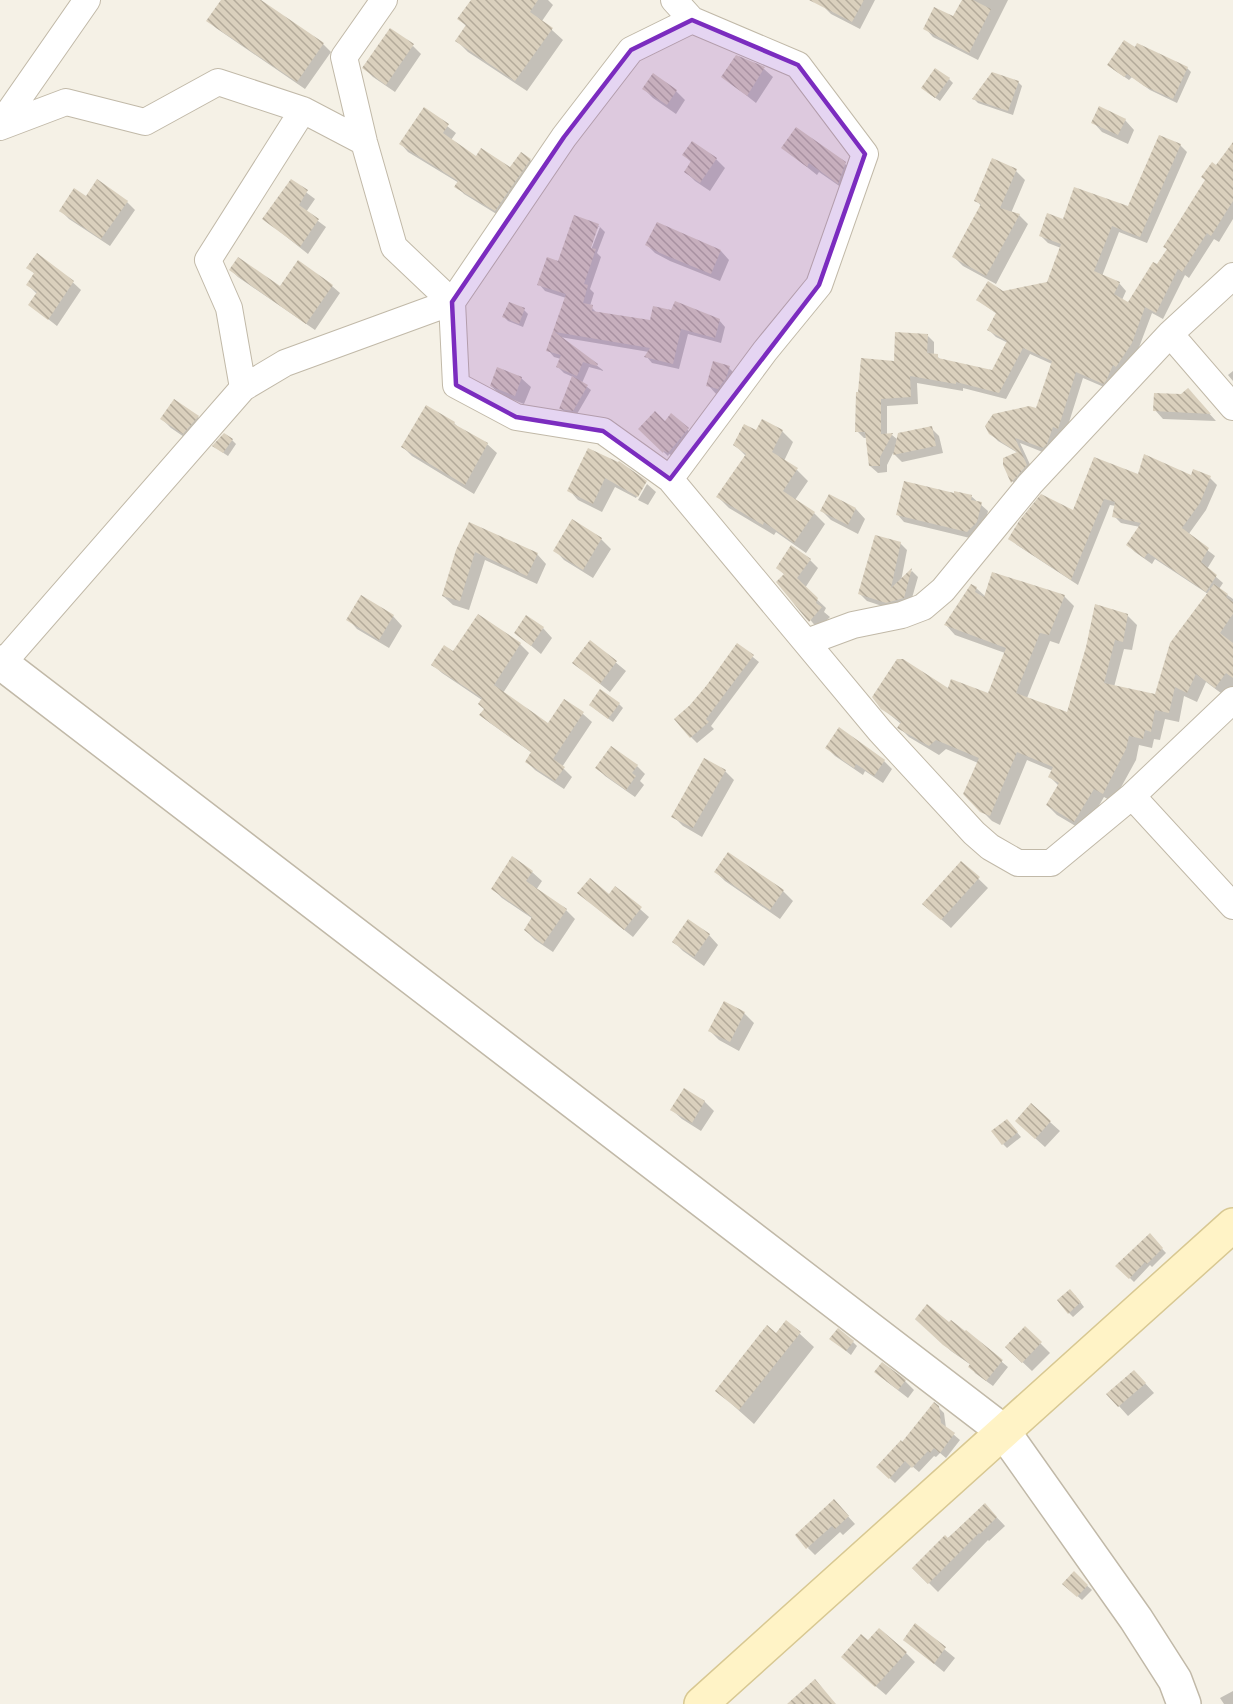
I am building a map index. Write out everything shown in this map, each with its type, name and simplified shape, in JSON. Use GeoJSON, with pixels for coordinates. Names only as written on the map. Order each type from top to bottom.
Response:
{"type":"FeatureCollection","features":[{"type":"Feature","properties":{"kind":"main road"},"geometry":{"type":"LineString","coordinates":[[701,1704],[1233,1225]]}},
{"type":"Feature","properties":{"kind":"street"},"geometry":{"type":"LineString","coordinates":[[0,126],[87,0]]}},
{"type":"Feature","properties":{"kind":"street"},"geometry":{"type":"LineString","coordinates":[[384,0],[344,57],[364,142],[394,247],[452,302],[456,385],[516,417],[603,431],[670,479],[880,730],[990,848],[1018,863],[1051,863],[1132,796],[1233,700]]}},
{"type":"Feature","properties":{"kind":"street"},"geometry":{"type":"LineString","coordinates":[[670,479],[765,351],[819,285],[865,154],[798,65],[692,20],[674,0]]}},
{"type":"Feature","properties":{"kind":"street"},"geometry":{"type":"LineString","coordinates":[[692,20],[632,50],[564,137],[452,302],[285,363],[243,388],[1,663],[1003,1431],[1136,1619],[1175,1680],[1184,1704]]}},
{"type":"Feature","properties":{"kind":"street"},"geometry":{"type":"LineString","coordinates":[[0,126],[66,102],[145,122],[218,82],[303,110],[364,142]]}},
{"type":"Feature","properties":{"kind":"street"},"geometry":{"type":"LineString","coordinates":[[243,388],[229,308],[208,260],[303,110]]}},
{"type":"Feature","properties":{"kind":"street"},"geometry":{"type":"LineString","coordinates":[[807,642],[853,625],[902,615],[923,607],[943,590],[1030,484],[1170,334],[1233,276]]}},
{"type":"Feature","properties":{"kind":"street"},"geometry":{"type":"LineString","coordinates":[[1170,334],[1233,407]]}},
{"type":"Feature","properties":{"kind":"street"},"geometry":{"type":"LineString","coordinates":[[1132,796],[1233,906]]}},
{"type":"Feature","properties":{"kind":"highlighted area"},"geometry":{"type":"Polygon","coordinates":[[[692,20],[798,65],[865,154],[819,285],[670,479],[603,431],[516,417],[456,385],[452,302],[564,137],[631,50],[692,20]]]}},
{"type":"Feature","properties":{"kind":"building"},"geometry":{"type":"Polygon","coordinates":[[[221,0],[261,0],[324,43],[297,82],[206,21],[221,0]]]}},
{"type":"Feature","properties":{"kind":"building"},"geometry":{"type":"Polygon","coordinates":[[[471,0],[538,0],[530,12],[553,28],[515,81],[455,41],[466,25],[457,19],[471,0]]]}},
{"type":"Feature","properties":{"kind":"building"},"geometry":{"type":"Polygon","coordinates":[[[809,0],[864,0],[852,22],[809,0]]]}},
{"type":"Feature","properties":{"kind":"building"},"geometry":{"type":"Polygon","coordinates":[[[962,0],[973,0],[991,9],[969,53],[923,29],[934,7],[953,16],[962,0]]]}},
{"type":"Feature","properties":{"kind":"building"},"geometry":{"type":"Polygon","coordinates":[[[390,28],[414,44],[386,85],[362,68],[390,28]]]}},
{"type":"Feature","properties":{"kind":"building"},"geometry":{"type":"Polygon","coordinates":[[[1124,40],[1135,47],[1137,43],[1188,67],[1173,99],[1144,86],[1127,74],[1124,77],[1107,65],[1124,40]]]}},
{"type":"Feature","properties":{"kind":"building"},"geometry":{"type":"Polygon","coordinates":[[[736,55],[765,67],[747,96],[721,77],[736,55]]]}},
{"type":"Feature","properties":{"kind":"building"},"geometry":{"type":"Polygon","coordinates":[[[935,68],[950,78],[935,98],[921,88],[935,68]]]}},
{"type":"Feature","properties":{"kind":"building"},"geometry":{"type":"Polygon","coordinates":[[[992,72],[1019,81],[1008,111],[972,99],[992,72]]]}},
{"type":"Feature","properties":{"kind":"building"},"geometry":{"type":"Polygon","coordinates":[[[653,73],[677,90],[667,105],[642,89],[653,73]]]}},
{"type":"Feature","properties":{"kind":"building"},"geometry":{"type":"Polygon","coordinates":[[[1099,106],[1126,119],[1118,135],[1091,123],[1099,106]]]}},
{"type":"Feature","properties":{"kind":"building"},"geometry":{"type":"Polygon","coordinates":[[[424,107],[449,124],[443,133],[476,156],[481,148],[510,167],[521,152],[531,159],[495,211],[454,187],[458,181],[399,144],[424,107]]]}},
{"type":"Feature","properties":{"kind":"building"},"geometry":{"type":"Polygon","coordinates":[[[796,127],[846,162],[838,184],[809,163],[807,167],[781,148],[796,127]]]}},
{"type":"Feature","properties":{"kind":"building"},"geometry":{"type":"Polygon","coordinates":[[[1159,135],[1181,144],[1140,237],[1112,226],[1094,271],[1120,282],[1114,294],[1128,302],[1153,262],[1157,264],[1167,249],[1163,247],[1205,180],[1201,177],[1212,162],[1216,165],[1233,142],[1233,201],[1211,236],[1207,233],[1182,272],[1178,269],[1156,313],[1145,307],[1132,343],[1116,367],[1113,365],[1106,381],[1103,384],[1076,372],[1058,429],[1053,427],[1047,444],[1043,448],[1015,438],[1027,465],[1011,483],[1003,465],[1003,458],[1017,452],[989,434],[985,426],[993,414],[1029,406],[1036,408],[1052,361],[1023,348],[999,393],[956,382],[956,384],[910,376],[911,397],[881,399],[881,434],[893,433],[880,457],[880,466],[869,466],[865,432],[855,432],[856,392],[858,392],[861,358],[894,361],[895,332],[928,334],[927,353],[938,354],[938,358],[992,370],[1007,341],[987,330],[996,313],[976,300],[988,281],[1003,291],[1047,282],[1061,244],[1039,236],[1047,213],[1063,219],[1074,187],[1128,206],[1159,135]]]}},
{"type":"Feature","properties":{"kind":"building"},"geometry":{"type":"Polygon","coordinates":[[[692,141],[717,158],[700,183],[684,172],[691,161],[682,155],[692,141]]]}},
{"type":"Feature","properties":{"kind":"building"},"geometry":{"type":"Polygon","coordinates":[[[992,158],[1017,169],[1000,208],[1020,214],[986,276],[952,257],[981,204],[974,201],[992,158]]]}},
{"type":"Feature","properties":{"kind":"building"},"geometry":{"type":"Polygon","coordinates":[[[97,179],[128,201],[101,239],[59,211],[74,188],[86,196],[97,179]]]}},
{"type":"Feature","properties":{"kind":"building"},"geometry":{"type":"Polygon","coordinates":[[[291,179],[308,190],[299,205],[319,219],[300,247],[262,219],[291,179]]]}},
{"type":"Feature","properties":{"kind":"building"},"geometry":{"type":"Polygon","coordinates":[[[574,215],[599,224],[591,248],[596,249],[584,284],[588,285],[583,303],[593,305],[592,311],[650,320],[653,306],[671,310],[675,301],[720,319],[715,338],[681,329],[673,364],[644,357],[650,348],[555,332],[598,364],[597,366],[583,362],[577,376],[556,367],[561,355],[546,351],[566,294],[537,285],[547,257],[558,261],[574,215]]]}},
{"type":"Feature","properties":{"kind":"building"},"geometry":{"type":"Polygon","coordinates":[[[657,222],[721,250],[711,274],[645,245],[657,222]]]}},
{"type":"Feature","properties":{"kind":"building"},"geometry":{"type":"Polygon","coordinates":[[[37,253],[74,281],[48,320],[28,305],[37,292],[26,285],[34,273],[26,268],[37,253]]]}},
{"type":"Feature","properties":{"kind":"building"},"geometry":{"type":"Polygon","coordinates":[[[238,257],[280,286],[298,260],[333,285],[306,324],[229,270],[238,257]]]}},
{"type":"Feature","properties":{"kind":"building"},"geometry":{"type":"Polygon","coordinates":[[[509,302],[525,308],[519,324],[502,317],[509,302]]]}},
{"type":"Feature","properties":{"kind":"building"},"geometry":{"type":"Polygon","coordinates":[[[713,361],[730,366],[726,378],[718,389],[706,386],[713,361]]]}},
{"type":"Feature","properties":{"kind":"building"},"geometry":{"type":"Polygon","coordinates":[[[497,367],[522,377],[515,396],[490,386],[497,367]]]}},
{"type":"Feature","properties":{"kind":"building"},"geometry":{"type":"Polygon","coordinates":[[[572,376],[588,385],[573,411],[559,409],[572,376]]]}},
{"type":"Feature","properties":{"kind":"building"},"geometry":{"type":"Polygon","coordinates":[[[1188,388],[1211,414],[1153,411],[1154,393],[1181,394],[1188,388]]]}},
{"type":"Feature","properties":{"kind":"building"},"geometry":{"type":"Polygon","coordinates":[[[174,399],[199,416],[183,434],[160,419],[174,399]]]}},
{"type":"Feature","properties":{"kind":"building"},"geometry":{"type":"Polygon","coordinates":[[[426,405],[488,443],[465,485],[401,447],[426,405]]]}},
{"type":"Feature","properties":{"kind":"building"},"geometry":{"type":"Polygon","coordinates":[[[655,411],[665,421],[671,413],[689,428],[668,453],[664,451],[663,453],[638,429],[655,411]]]}},
{"type":"Feature","properties":{"kind":"building"},"geometry":{"type":"Polygon","coordinates":[[[762,419],[783,430],[772,452],[798,468],[783,491],[815,512],[794,543],[764,522],[763,525],[716,497],[746,454],[733,445],[744,424],[756,430],[762,419]]]}},
{"type":"Feature","properties":{"kind":"building"},"geometry":{"type":"Polygon","coordinates":[[[932,426],[936,446],[893,455],[898,433],[932,426]]]}},
{"type":"Feature","properties":{"kind":"building"},"geometry":{"type":"Polygon","coordinates":[[[224,433],[233,439],[223,453],[212,446],[224,433]]]}},
{"type":"Feature","properties":{"kind":"building"},"geometry":{"type":"Polygon","coordinates":[[[588,448],[619,461],[647,481],[638,497],[605,478],[593,504],[567,491],[588,448]]]}},
{"type":"Feature","properties":{"kind":"building"},"geometry":{"type":"Polygon","coordinates":[[[1144,454],[1191,475],[1193,469],[1211,476],[1200,503],[1182,528],[1209,548],[1201,562],[1217,575],[1206,592],[1148,553],[1144,558],[1126,545],[1141,523],[1112,517],[1115,502],[1104,499],[1071,580],[1008,539],[1041,494],[1073,510],[1094,457],[1138,474],[1144,454]]]}},
{"type":"Feature","properties":{"kind":"building"},"geometry":{"type":"Polygon","coordinates":[[[904,481],[972,495],[971,500],[982,502],[977,522],[967,532],[896,515],[904,481]]]}},
{"type":"Feature","properties":{"kind":"building"},"geometry":{"type":"Polygon","coordinates":[[[829,494],[856,508],[848,525],[820,511],[829,494]]]}},
{"type":"Feature","properties":{"kind":"building"},"geometry":{"type":"Polygon","coordinates":[[[572,519],[602,538],[583,570],[553,551],[572,519]]]}},
{"type":"Feature","properties":{"kind":"building"},"geometry":{"type":"Polygon","coordinates":[[[469,522],[538,553],[527,576],[475,552],[460,601],[442,596],[456,550],[469,522]]]}},
{"type":"Feature","properties":{"kind":"building"},"geometry":{"type":"Polygon","coordinates":[[[875,535],[901,542],[891,588],[912,568],[904,598],[886,603],[858,594],[875,535]]]}},
{"type":"Feature","properties":{"kind":"building"},"geometry":{"type":"Polygon","coordinates":[[[791,545],[811,559],[797,578],[818,598],[816,603],[822,607],[809,622],[776,582],[784,574],[776,568],[791,545]]]}},
{"type":"Feature","properties":{"kind":"building"},"geometry":{"type":"Polygon","coordinates":[[[992,572],[1065,595],[1049,635],[1040,633],[1016,693],[1067,712],[1086,647],[1095,604],[1128,614],[1123,642],[1115,640],[1104,683],[1155,694],[1170,643],[1214,584],[1228,594],[1226,597],[1233,602],[1233,614],[1220,633],[1233,643],[1233,678],[1226,673],[1215,688],[1196,674],[1187,693],[1175,687],[1169,713],[1155,710],[1151,732],[1145,730],[1143,739],[1129,736],[1126,749],[1103,794],[1094,789],[1074,822],[1046,805],[1059,783],[1048,777],[1053,767],[1017,752],[990,816],[980,812],[963,794],[979,758],[936,740],[929,746],[897,728],[901,722],[881,709],[872,697],[897,659],[903,659],[948,688],[951,679],[988,693],[1006,648],[944,625],[971,584],[977,587],[975,592],[984,597],[992,572]]]}},
{"type":"Feature","properties":{"kind":"building"},"geometry":{"type":"Polygon","coordinates":[[[361,595],[394,615],[379,640],[346,620],[361,595]]]}},
{"type":"Feature","properties":{"kind":"building"},"geometry":{"type":"Polygon","coordinates":[[[478,614],[521,643],[494,685],[548,723],[564,699],[584,712],[553,759],[565,767],[555,781],[525,762],[531,752],[479,715],[484,709],[478,704],[482,698],[431,665],[444,645],[453,651],[478,614]]]}},
{"type":"Feature","properties":{"kind":"building"},"geometry":{"type":"Polygon","coordinates":[[[526,615],[544,627],[531,646],[514,633],[526,615]]]}},
{"type":"Feature","properties":{"kind":"building"},"geometry":{"type":"Polygon","coordinates":[[[590,640],[617,661],[600,684],[572,663],[590,640]]]}},
{"type":"Feature","properties":{"kind":"building"},"geometry":{"type":"Polygon","coordinates":[[[737,643],[754,655],[706,719],[709,722],[690,738],[674,719],[707,685],[737,643]]]}},
{"type":"Feature","properties":{"kind":"building"},"geometry":{"type":"Polygon","coordinates":[[[600,689],[620,703],[608,719],[589,705],[600,689]]]}},
{"type":"Feature","properties":{"kind":"building"},"geometry":{"type":"Polygon","coordinates":[[[839,727],[885,760],[874,776],[856,764],[854,768],[825,748],[839,727]]]}},
{"type":"Feature","properties":{"kind":"building"},"geometry":{"type":"Polygon","coordinates":[[[611,746],[638,765],[632,773],[636,776],[626,790],[595,768],[611,746]]]}},
{"type":"Feature","properties":{"kind":"building"},"geometry":{"type":"Polygon","coordinates":[[[704,758],[726,770],[693,828],[671,817],[704,758]]]}},
{"type":"Feature","properties":{"kind":"building"},"geometry":{"type":"Polygon","coordinates":[[[728,852],[784,890],[770,910],[714,872],[728,852]]]}},
{"type":"Feature","properties":{"kind":"building"},"geometry":{"type":"Polygon","coordinates":[[[512,856],[533,871],[526,881],[567,909],[543,944],[524,930],[532,917],[491,889],[512,856]]]}},
{"type":"Feature","properties":{"kind":"building"},"geometry":{"type":"Polygon","coordinates":[[[961,861],[980,877],[941,920],[922,904],[961,861]]]}},
{"type":"Feature","properties":{"kind":"building"},"geometry":{"type":"Polygon","coordinates":[[[590,878],[609,894],[615,886],[642,907],[624,930],[577,893],[590,878]]]}},
{"type":"Feature","properties":{"kind":"building"},"geometry":{"type":"Polygon","coordinates":[[[688,919],[710,934],[694,957],[672,942],[688,919]]]}},
{"type":"Feature","properties":{"kind":"building"},"geometry":{"type":"Polygon","coordinates":[[[724,1001],[745,1012],[730,1042],[708,1031],[724,1001]]]}},
{"type":"Feature","properties":{"kind":"building"},"geometry":{"type":"Polygon","coordinates":[[[684,1088],[705,1101],[692,1123],[670,1110],[684,1088]]]}},
{"type":"Feature","properties":{"kind":"building"},"geometry":{"type":"Polygon","coordinates":[[[1031,1103],[1051,1121],[1035,1139],[1015,1121],[1031,1103]]]}},
{"type":"Feature","properties":{"kind":"building"},"geometry":{"type":"Polygon","coordinates":[[[1007,1119],[1018,1132],[1002,1145],[991,1131],[1007,1119]]]}},
{"type":"Feature","properties":{"kind":"building"},"geometry":{"type":"Polygon","coordinates":[[[1150,1233],[1163,1248],[1129,1279],[1115,1266],[1150,1233]]]}},
{"type":"Feature","properties":{"kind":"building"},"geometry":{"type":"Polygon","coordinates":[[[1070,1289],[1081,1302],[1068,1314],[1057,1300],[1070,1289]]]}},
{"type":"Feature","properties":{"kind":"building"},"geometry":{"type":"Polygon","coordinates":[[[927,1304],[949,1322],[951,1320],[966,1330],[1003,1360],[986,1381],[968,1367],[970,1364],[943,1345],[915,1319],[927,1304]]]}},
{"type":"Feature","properties":{"kind":"building"},"geometry":{"type":"Polygon","coordinates":[[[786,1320],[801,1332],[739,1410],[715,1391],[767,1325],[776,1333],[786,1320]]]}},
{"type":"Feature","properties":{"kind":"building"},"geometry":{"type":"Polygon","coordinates":[[[1025,1326],[1042,1342],[1022,1363],[1005,1347],[1025,1326]]]}},
{"type":"Feature","properties":{"kind":"building"},"geometry":{"type":"Polygon","coordinates":[[[838,1328],[854,1341],[846,1351],[829,1339],[838,1328]]]}},
{"type":"Feature","properties":{"kind":"building"},"geometry":{"type":"Polygon","coordinates":[[[882,1362],[906,1380],[898,1390],[874,1372],[882,1362]]]}},
{"type":"Feature","properties":{"kind":"building"},"geometry":{"type":"Polygon","coordinates":[[[1134,1370],[1146,1383],[1118,1407],[1106,1394],[1134,1370]]]}},
{"type":"Feature","properties":{"kind":"building"},"geometry":{"type":"Polygon","coordinates":[[[934,1402],[939,1406],[941,1423],[955,1433],[940,1453],[934,1448],[930,1453],[928,1451],[912,1468],[905,1461],[889,1479],[876,1467],[901,1440],[902,1442],[934,1402]]]}},
{"type":"Feature","properties":{"kind":"building"},"geometry":{"type":"Polygon","coordinates":[[[834,1499],[849,1516],[835,1529],[832,1526],[806,1549],[795,1535],[834,1499]]]}},
{"type":"Feature","properties":{"kind":"building"},"geometry":{"type":"Polygon","coordinates":[[[985,1503],[997,1517],[928,1584],[912,1568],[945,1535],[948,1538],[985,1503]]]}},
{"type":"Feature","properties":{"kind":"building"},"geometry":{"type":"Polygon","coordinates":[[[1074,1571],[1088,1585],[1077,1597],[1062,1584],[1074,1571]]]}},
{"type":"Feature","properties":{"kind":"building"},"geometry":{"type":"Polygon","coordinates":[[[915,1623],[946,1647],[934,1664],[903,1640],[915,1623]]]}},
{"type":"Feature","properties":{"kind":"building"},"geometry":{"type":"Polygon","coordinates":[[[879,1628],[907,1652],[875,1687],[841,1657],[861,1634],[868,1640],[879,1628]]]}},
{"type":"Feature","properties":{"kind":"building"},"geometry":{"type":"Polygon","coordinates":[[[815,1679],[836,1704],[787,1704],[815,1679]]]}}]}
